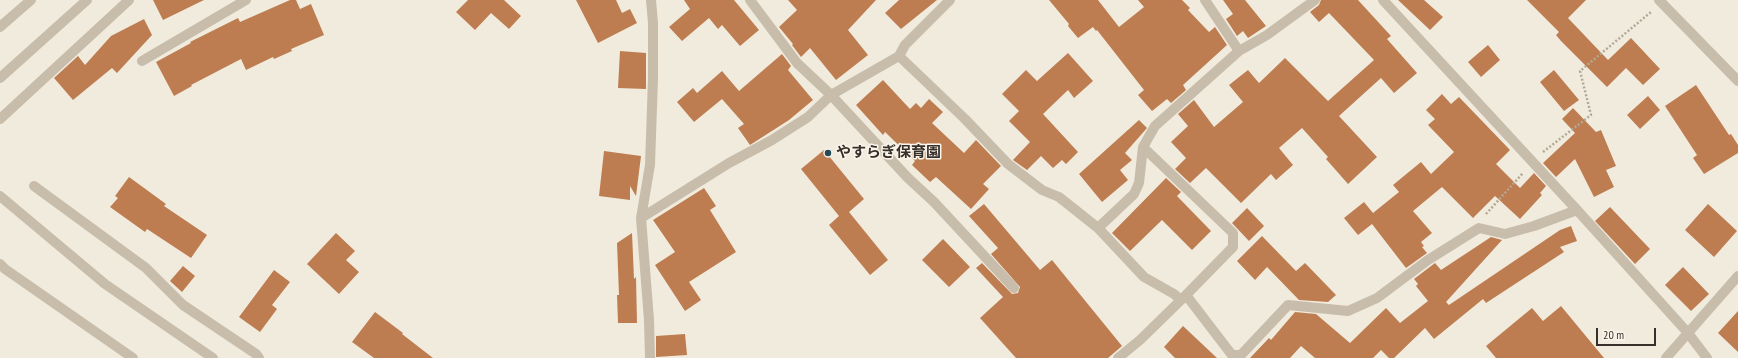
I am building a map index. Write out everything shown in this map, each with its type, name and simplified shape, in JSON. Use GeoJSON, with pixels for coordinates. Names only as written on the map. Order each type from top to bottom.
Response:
{"type":"FeatureCollection","features":[{"type":"Feature","properties":{"kind":"street"},"geometry":{"type":"LineString","coordinates":[[0,27],[31,0]]}},
{"type":"Feature","properties":{"kind":"street"},"geometry":{"type":"LineString","coordinates":[[0,78],[87,0]]}},
{"type":"Feature","properties":{"kind":"street"},"geometry":{"type":"LineString","coordinates":[[0,119],[129,0]]}},
{"type":"Feature","properties":{"kind":"street"},"geometry":{"type":"LineString","coordinates":[[142,61],[246,0]]}},
{"type":"Feature","properties":{"kind":"street"},"geometry":{"type":"LineString","coordinates":[[650,358],[649,320],[641,218],[650,165],[653,78],[653,23],[651,0]]}},
{"type":"Feature","properties":{"kind":"street"},"geometry":{"type":"LineString","coordinates":[[750,0],[797,63],[831,96],[908,178],[934,202],[1014,288]]}},
{"type":"Feature","properties":{"kind":"street"},"geometry":{"type":"LineString","coordinates":[[641,218],[729,162],[772,140],[808,117],[831,96],[899,56],[905,44],[950,0]]}},
{"type":"Feature","properties":{"kind":"street"},"geometry":{"type":"LineString","coordinates":[[1205,0],[1240,51]]}},
{"type":"Feature","properties":{"kind":"street"},"geometry":{"type":"LineString","coordinates":[[1098,228],[1134,194],[1139,183],[1143,147],[1156,126],[1240,51],[1267,35],[1315,0]]}},
{"type":"Feature","properties":{"kind":"street"},"geometry":{"type":"LineString","coordinates":[[1385,1],[1688,333],[1707,358]]}},
{"type":"Feature","properties":{"kind":"street"},"geometry":{"type":"LineString","coordinates":[[1660,1],[1738,81]]}},
{"type":"Feature","properties":{"kind":"street"},"geometry":{"type":"LineString","coordinates":[[899,56],[965,119],[1008,164],[1042,190],[1059,197],[1098,228],[1144,277],[1184,298],[1232,355],[1241,355],[1288,305],[1348,311],[1377,298],[1428,260],[1479,228],[1505,234],[1534,226],[1577,210]]}},
{"type":"Feature","properties":{"kind":"street"},"geometry":{"type":"LineString","coordinates":[[1118,358],[1140,340],[1184,298],[1233,247],[1233,233],[1143,147]]}},
{"type":"Feature","properties":{"kind":"street"},"geometry":{"type":"LineString","coordinates":[[34,186],[146,268],[182,305],[256,354],[259,358]]}},
{"type":"Feature","properties":{"kind":"street"},"geometry":{"type":"LineString","coordinates":[[0,196],[105,284],[213,358]]}},
{"type":"Feature","properties":{"kind":"street"},"geometry":{"type":"LineString","coordinates":[[0,264],[133,358]]}},
{"type":"Feature","properties":{"kind":"street"},"geometry":{"type":"LineString","coordinates":[[1666,358],[1738,276]]}},
{"type":"Feature","properties":{"kind":"path"},"geometry":{"type":"LineString","coordinates":[[1479,228],[1483,218],[1533,162],[1548,147],[1591,115],[1580,71],[1660,1]]}},
{"type":"Feature","properties":{"kind":"building"},"geometry":{"type":"Polygon","coordinates":[[[153,0],[204,0],[163,20],[153,0]]]}},
{"type":"Feature","properties":{"kind":"building"},"geometry":{"type":"Polygon","coordinates":[[[290,0],[296,0],[300,9],[311,4],[324,35],[291,49],[292,51],[274,59],[273,57],[246,70],[241,59],[191,85],[192,86],[174,96],[156,62],[191,43],[190,42],[238,18],[240,22],[290,0]]]}},
{"type":"Feature","properties":{"kind":"building"},"geometry":{"type":"Polygon","coordinates":[[[468,0],[504,0],[521,16],[509,29],[491,13],[475,30],[456,12],[468,0]]]}},
{"type":"Feature","properties":{"kind":"building"},"geometry":{"type":"Polygon","coordinates":[[[576,0],[616,0],[622,13],[630,9],[637,23],[598,43],[576,0]]]}},
{"type":"Feature","properties":{"kind":"building"},"geometry":{"type":"Polygon","coordinates":[[[684,0],[734,0],[759,30],[740,46],[722,25],[718,29],[709,18],[682,41],[669,27],[690,9],[684,0]]]}},
{"type":"Feature","properties":{"kind":"building"},"geometry":{"type":"Polygon","coordinates":[[[788,0],[876,0],[848,30],[868,55],[836,80],[810,48],[801,57],[792,45],[793,44],[779,27],[797,10],[788,0]]]}},
{"type":"Feature","properties":{"kind":"building"},"geometry":{"type":"Polygon","coordinates":[[[899,0],[937,0],[901,29],[885,13],[899,0]]]}},
{"type":"Feature","properties":{"kind":"building"},"geometry":{"type":"Polygon","coordinates":[[[1049,0],[1098,0],[1119,27],[1144,7],[1138,0],[1182,0],[1190,8],[1188,10],[1209,32],[1215,27],[1227,45],[1183,85],[1186,90],[1171,103],[1167,99],[1152,111],[1138,95],[1144,90],[1097,30],[1096,31],[1093,27],[1078,38],[1068,26],[1069,24],[1049,0]]]}},
{"type":"Feature","properties":{"kind":"building"},"geometry":{"type":"Polygon","coordinates":[[[1223,0],[1245,0],[1266,26],[1248,38],[1243,31],[1237,36],[1226,19],[1233,14],[1223,0]]]}},
{"type":"Feature","properties":{"kind":"building"},"geometry":{"type":"Polygon","coordinates":[[[1321,0],[1358,0],[1391,36],[1387,39],[1417,73],[1394,93],[1381,78],[1339,116],[1377,157],[1348,184],[1326,159],[1328,157],[1302,128],[1279,148],[1293,165],[1276,180],[1271,174],[1241,203],[1206,168],[1190,183],[1175,169],[1186,158],[1171,142],[1188,126],[1178,114],[1194,100],[1214,127],[1243,102],[1229,85],[1248,70],[1259,83],[1285,58],[1328,101],[1374,60],[1329,13],[1319,22],[1310,12],[1319,5],[1321,0]]]}},
{"type":"Feature","properties":{"kind":"building"},"geometry":{"type":"Polygon","coordinates":[[[1398,0],[1424,0],[1443,17],[1430,30],[1398,0]]]}},
{"type":"Feature","properties":{"kind":"building"},"geometry":{"type":"Polygon","coordinates":[[[1527,0],[1586,0],[1568,18],[1608,60],[1631,38],[1660,69],[1643,85],[1626,68],[1607,87],[1561,41],[1556,35],[1559,32],[1527,0]]]}},
{"type":"Feature","properties":{"kind":"building"},"geometry":{"type":"Polygon","coordinates":[[[144,19],[152,35],[117,73],[112,68],[73,100],[54,78],[78,56],[85,65],[111,36],[144,19]]]}},
{"type":"Feature","properties":{"kind":"building"},"geometry":{"type":"Polygon","coordinates":[[[1488,45],[1500,60],[1481,77],[1468,62],[1488,45]]]}},
{"type":"Feature","properties":{"kind":"building"},"geometry":{"type":"Polygon","coordinates":[[[620,51],[646,53],[646,89],[618,88],[620,51]]]}},
{"type":"Feature","properties":{"kind":"building"},"geometry":{"type":"Polygon","coordinates":[[[1068,53],[1093,81],[1074,98],[1068,90],[1043,114],[1078,152],[1066,164],[1062,160],[1053,168],[1041,156],[1027,170],[1013,160],[1030,142],[1009,121],[1019,111],[1002,94],[1026,70],[1037,81],[1068,53]]]}},
{"type":"Feature","properties":{"kind":"building"},"geometry":{"type":"Polygon","coordinates":[[[782,54],[791,66],[788,70],[813,100],[789,120],[750,145],[738,128],[744,124],[722,99],[694,122],[677,102],[693,88],[697,93],[722,71],[739,91],[782,54]]]}},
{"type":"Feature","properties":{"kind":"building"},"geometry":{"type":"Polygon","coordinates":[[[1554,70],[1579,100],[1564,111],[1540,82],[1554,70]]]}},
{"type":"Feature","properties":{"kind":"building"},"geometry":{"type":"Polygon","coordinates":[[[883,80],[910,109],[916,103],[921,108],[929,99],[943,112],[932,123],[964,153],[976,140],[1001,166],[983,184],[989,189],[971,209],[936,177],[930,182],[912,165],[915,161],[885,132],[883,135],[856,105],[883,80]]]}},
{"type":"Feature","properties":{"kind":"building"},"geometry":{"type":"Polygon","coordinates":[[[1696,85],[1729,135],[1731,134],[1738,145],[1738,153],[1704,174],[1693,158],[1697,155],[1665,106],[1696,85]]]}},
{"type":"Feature","properties":{"kind":"building"},"geometry":{"type":"Polygon","coordinates":[[[1442,94],[1451,104],[1459,97],[1510,150],[1496,164],[1520,188],[1534,173],[1546,186],[1540,193],[1542,195],[1520,219],[1495,196],[1473,218],[1442,187],[1413,211],[1432,233],[1421,242],[1424,246],[1422,247],[1427,253],[1406,268],[1372,224],[1358,235],[1344,218],[1364,202],[1373,213],[1399,192],[1393,185],[1421,162],[1431,174],[1454,152],[1428,125],[1435,119],[1426,110],[1442,94]]]}},
{"type":"Feature","properties":{"kind":"building"},"geometry":{"type":"Polygon","coordinates":[[[1648,96],[1660,110],[1640,129],[1627,115],[1648,96]]]}},
{"type":"Feature","properties":{"kind":"building"},"geometry":{"type":"Polygon","coordinates":[[[1573,108],[1596,132],[1601,130],[1616,166],[1606,170],[1614,187],[1594,197],[1575,159],[1556,177],[1543,163],[1575,133],[1562,119],[1573,108]]]}},
{"type":"Feature","properties":{"kind":"building"},"geometry":{"type":"Polygon","coordinates":[[[1139,120],[1147,128],[1125,153],[1132,160],[1120,170],[1128,180],[1102,202],[1079,174],[1139,120]]]}},
{"type":"Feature","properties":{"kind":"building"},"geometry":{"type":"Polygon","coordinates":[[[824,150],[864,199],[849,212],[888,260],[870,275],[829,225],[839,216],[801,169],[824,150]]]}},
{"type":"Feature","properties":{"kind":"building"},"geometry":{"type":"Polygon","coordinates":[[[604,151],[641,156],[636,196],[630,186],[630,200],[599,196],[604,151]]]}},
{"type":"Feature","properties":{"kind":"building"},"geometry":{"type":"Polygon","coordinates":[[[129,177],[166,204],[164,206],[207,235],[191,258],[147,229],[145,232],[110,207],[118,198],[115,196],[129,177]]]}},
{"type":"Feature","properties":{"kind":"building"},"geometry":{"type":"Polygon","coordinates":[[[1166,178],[1181,192],[1177,196],[1211,231],[1192,250],[1162,220],[1130,251],[1112,233],[1166,178]]]}},
{"type":"Feature","properties":{"kind":"building"},"geometry":{"type":"Polygon","coordinates":[[[704,188],[716,206],[710,210],[736,252],[689,282],[701,300],[685,311],[655,265],[675,252],[653,220],[704,188]]]}},
{"type":"Feature","properties":{"kind":"building"},"geometry":{"type":"Polygon","coordinates":[[[984,204],[1040,270],[1052,260],[1122,346],[1108,358],[1016,358],[980,318],[1003,297],[976,268],[982,263],[1012,294],[1018,293],[1020,287],[991,254],[998,248],[969,216],[984,204]]]}},
{"type":"Feature","properties":{"kind":"building"},"geometry":{"type":"Polygon","coordinates":[[[1708,204],[1737,231],[1714,257],[1685,230],[1708,204]]]}},
{"type":"Feature","properties":{"kind":"building"},"geometry":{"type":"Polygon","coordinates":[[[1610,207],[1650,249],[1635,264],[1595,221],[1610,207]]]}},
{"type":"Feature","properties":{"kind":"building"},"geometry":{"type":"Polygon","coordinates":[[[1247,208],[1264,226],[1249,241],[1232,223],[1247,208]]]}},
{"type":"Feature","properties":{"kind":"building"},"geometry":{"type":"Polygon","coordinates":[[[1571,226],[1577,241],[1560,247],[1564,252],[1486,303],[1483,299],[1434,339],[1425,328],[1394,358],[1389,358],[1381,350],[1373,358],[1315,358],[1301,346],[1290,358],[1250,358],[1269,338],[1271,340],[1295,312],[1316,314],[1350,343],[1386,308],[1400,323],[1428,301],[1416,286],[1418,284],[1414,279],[1435,263],[1441,270],[1491,237],[1502,240],[1446,302],[1449,305],[1560,230],[1571,226]]]}},
{"type":"Feature","properties":{"kind":"building"},"geometry":{"type":"Polygon","coordinates":[[[336,233],[355,251],[346,260],[359,272],[339,294],[307,264],[336,233]]]}},
{"type":"Feature","properties":{"kind":"building"},"geometry":{"type":"Polygon","coordinates":[[[632,233],[634,279],[636,277],[637,323],[618,323],[617,295],[619,295],[617,243],[632,233]]]}},
{"type":"Feature","properties":{"kind":"building"},"geometry":{"type":"Polygon","coordinates":[[[1262,236],[1296,271],[1305,263],[1336,295],[1328,302],[1299,300],[1267,267],[1255,280],[1237,261],[1262,236]]]}},
{"type":"Feature","properties":{"kind":"building"},"geometry":{"type":"Polygon","coordinates":[[[943,239],[970,267],[949,287],[922,260],[943,239]]]}},
{"type":"Feature","properties":{"kind":"building"},"geometry":{"type":"Polygon","coordinates":[[[183,266],[195,276],[182,292],[170,281],[183,266]]]}},
{"type":"Feature","properties":{"kind":"building"},"geometry":{"type":"Polygon","coordinates":[[[1683,267],[1709,294],[1691,311],[1665,285],[1683,267]]]}},
{"type":"Feature","properties":{"kind":"building"},"geometry":{"type":"Polygon","coordinates":[[[274,270],[290,282],[272,305],[277,309],[260,332],[239,317],[274,270]]]}},
{"type":"Feature","properties":{"kind":"building"},"geometry":{"type":"Polygon","coordinates":[[[1561,306],[1604,358],[1496,358],[1486,346],[1532,308],[1543,321],[1561,306]]]}},
{"type":"Feature","properties":{"kind":"building"},"geometry":{"type":"Polygon","coordinates":[[[1738,311],[1738,352],[1718,333],[1738,311]]]}},
{"type":"Feature","properties":{"kind":"building"},"geometry":{"type":"Polygon","coordinates":[[[375,312],[433,358],[374,358],[352,342],[375,312]]]}},
{"type":"Feature","properties":{"kind":"building"},"geometry":{"type":"Polygon","coordinates":[[[1183,326],[1217,358],[1175,358],[1164,347],[1183,326]]]}},
{"type":"Feature","properties":{"kind":"building"},"geometry":{"type":"Polygon","coordinates":[[[685,334],[687,355],[656,357],[656,336],[685,334]]]}},
{"type":"Feature","properties":{"kind":"place","name":"やすらぎ保育園"},"geometry":{"type":"Point","coordinates":[828,153]}}]}
